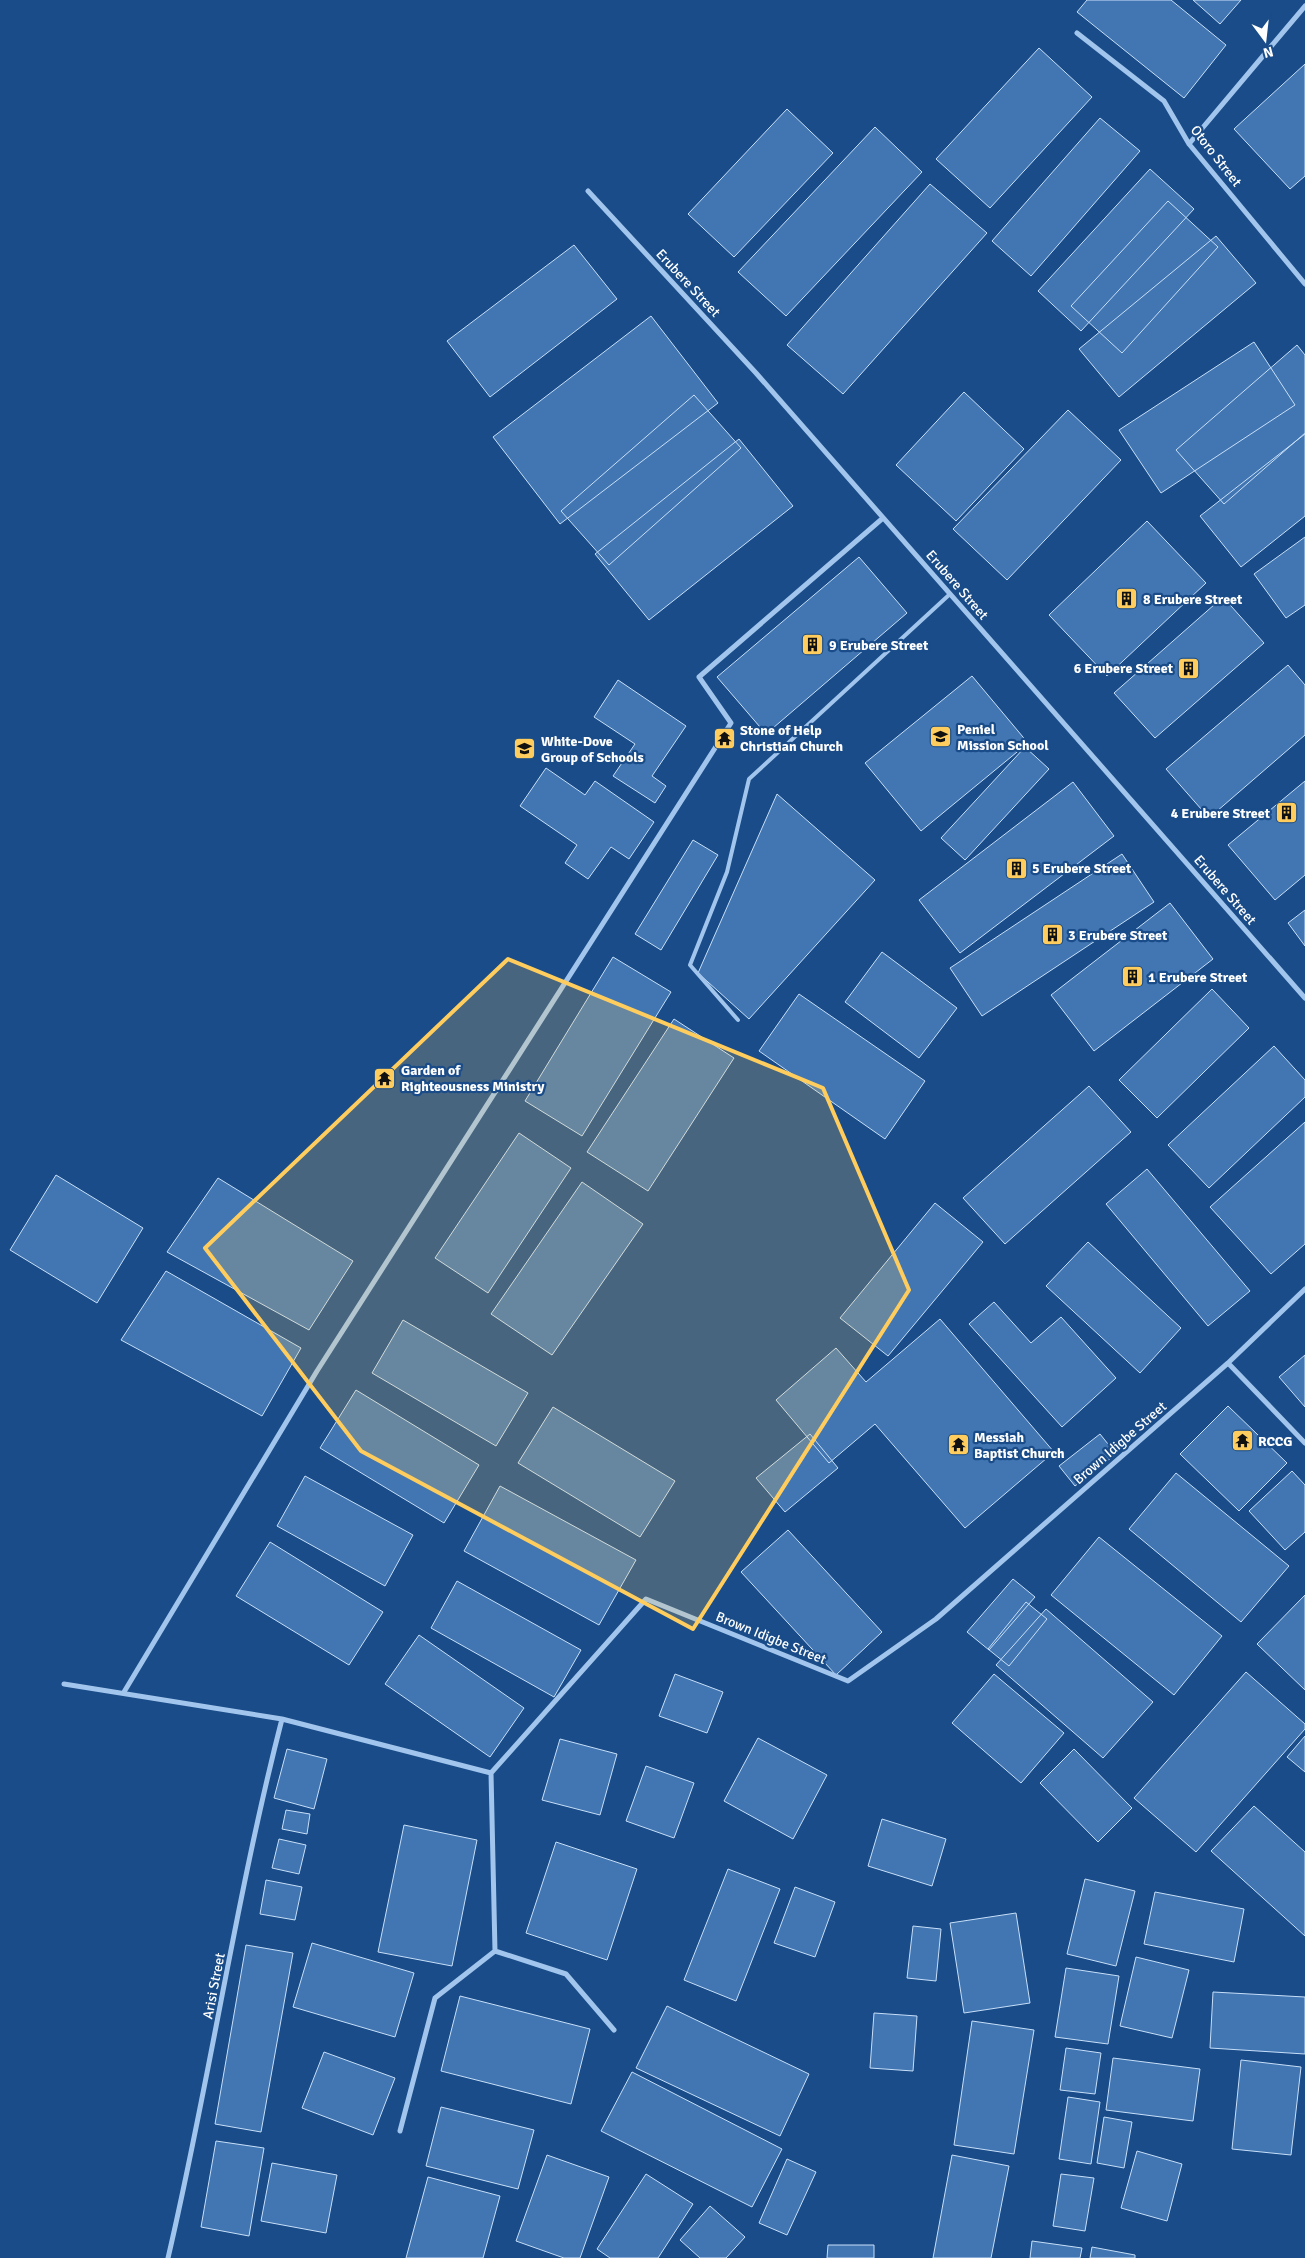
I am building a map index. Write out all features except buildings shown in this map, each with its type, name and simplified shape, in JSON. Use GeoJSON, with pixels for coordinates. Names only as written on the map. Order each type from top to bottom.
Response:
{"type":"FeatureCollection","features":[{"type":"Feature","properties":{"kind":"street"},"geometry":{"type":"LineString","coordinates":[[1190,144],[1305,6]]}},
{"type":"Feature","properties":{"kind":"street","name":"Otoro Street"},"geometry":{"type":"LineString","coordinates":[[1077,33],[1164,101],[1190,144],[1305,284]]}},
{"type":"Feature","properties":{"kind":"street","name":"Erubere Street"},"geometry":{"type":"LineString","coordinates":[[588,191],[756,373],[1305,998]]}},
{"type":"Feature","properties":{"kind":"street"},"geometry":{"type":"LineString","coordinates":[[124,1692],[318,1371],[731,723],[699,677],[883,518]]}},
{"type":"Feature","properties":{"kind":"street","name":"Brown Idigbe Street"},"geometry":{"type":"LineString","coordinates":[[491,1773],[646,1598],[848,1681],[936,1619],[1228,1363],[1305,1289]]}},
{"type":"Feature","properties":{"kind":"street"},"geometry":{"type":"LineString","coordinates":[[1228,1363],[1305,1443]]}},
{"type":"Feature","properties":{"kind":"street"},"geometry":{"type":"LineString","coordinates":[[64,1684],[124,1692],[282,1719],[491,1773],[495,1951]]}},
{"type":"Feature","properties":{"kind":"street","name":"Arisi Street"},"geometry":{"type":"LineString","coordinates":[[168,2258],[192,2156],[262,1798],[282,1719]]}},
{"type":"Feature","properties":{"kind":"street"},"geometry":{"type":"LineString","coordinates":[[495,1951],[566,1974],[614,2030]]}},
{"type":"Feature","properties":{"kind":"street"},"geometry":{"type":"LineString","coordinates":[[400,2131],[436,1998],[495,1951]]}},
{"type":"Feature","properties":{"kind":"lane"},"geometry":{"type":"LineString","coordinates":[[738,1020],[690,965],[727,872],[749,779],[950,594]]}},
{"type":"Feature","properties":{"kind":"highlighted area"},"geometry":{"type":"Polygon","coordinates":[[[508,959],[823,1088],[909,1290],[693,1629],[361,1451],[205,1248],[508,959]]]}},
{"type":"Feature","properties":{"kind":"place","name":"8 Erubere Street"},"geometry":{"type":"Point","coordinates":[1127,599]}},
{"type":"Feature","properties":{"kind":"place","name":"9 Erubere Street"},"geometry":{"type":"Point","coordinates":[813,645]}},
{"type":"Feature","properties":{"kind":"place","name":"6 Erubere Street"},"geometry":{"type":"Point","coordinates":[1189,668]}},
{"type":"Feature","properties":{"kind":"place","name":"Peniel Mission School"},"geometry":{"type":"Point","coordinates":[941,737]}},
{"type":"Feature","properties":{"kind":"place","name":"Stone of Help Christian Church"},"geometry":{"type":"Point","coordinates":[724,738]}},
{"type":"Feature","properties":{"kind":"place","name":"White-Dove Group of Schools"},"geometry":{"type":"Point","coordinates":[525,749]}},
{"type":"Feature","properties":{"kind":"place","name":"4 Erubere Street"},"geometry":{"type":"Point","coordinates":[1286,813]}},
{"type":"Feature","properties":{"kind":"place","name":"5 Erubere Street"},"geometry":{"type":"Point","coordinates":[1016,868]}},
{"type":"Feature","properties":{"kind":"place","name":"3 Erubere Street"},"geometry":{"type":"Point","coordinates":[1052,935]}},
{"type":"Feature","properties":{"kind":"place","name":"1 Erubere Street"},"geometry":{"type":"Point","coordinates":[1132,977]}},
{"type":"Feature","properties":{"kind":"place","name":"Garden of Righteousness Ministry"},"geometry":{"type":"Point","coordinates":[385,1078]}},
{"type":"Feature","properties":{"kind":"place","name":"RCCG"},"geometry":{"type":"Point","coordinates":[1242,1441]}},
{"type":"Feature","properties":{"kind":"place","name":"Messiah Baptist Church"},"geometry":{"type":"Point","coordinates":[958,1445]}}]}
